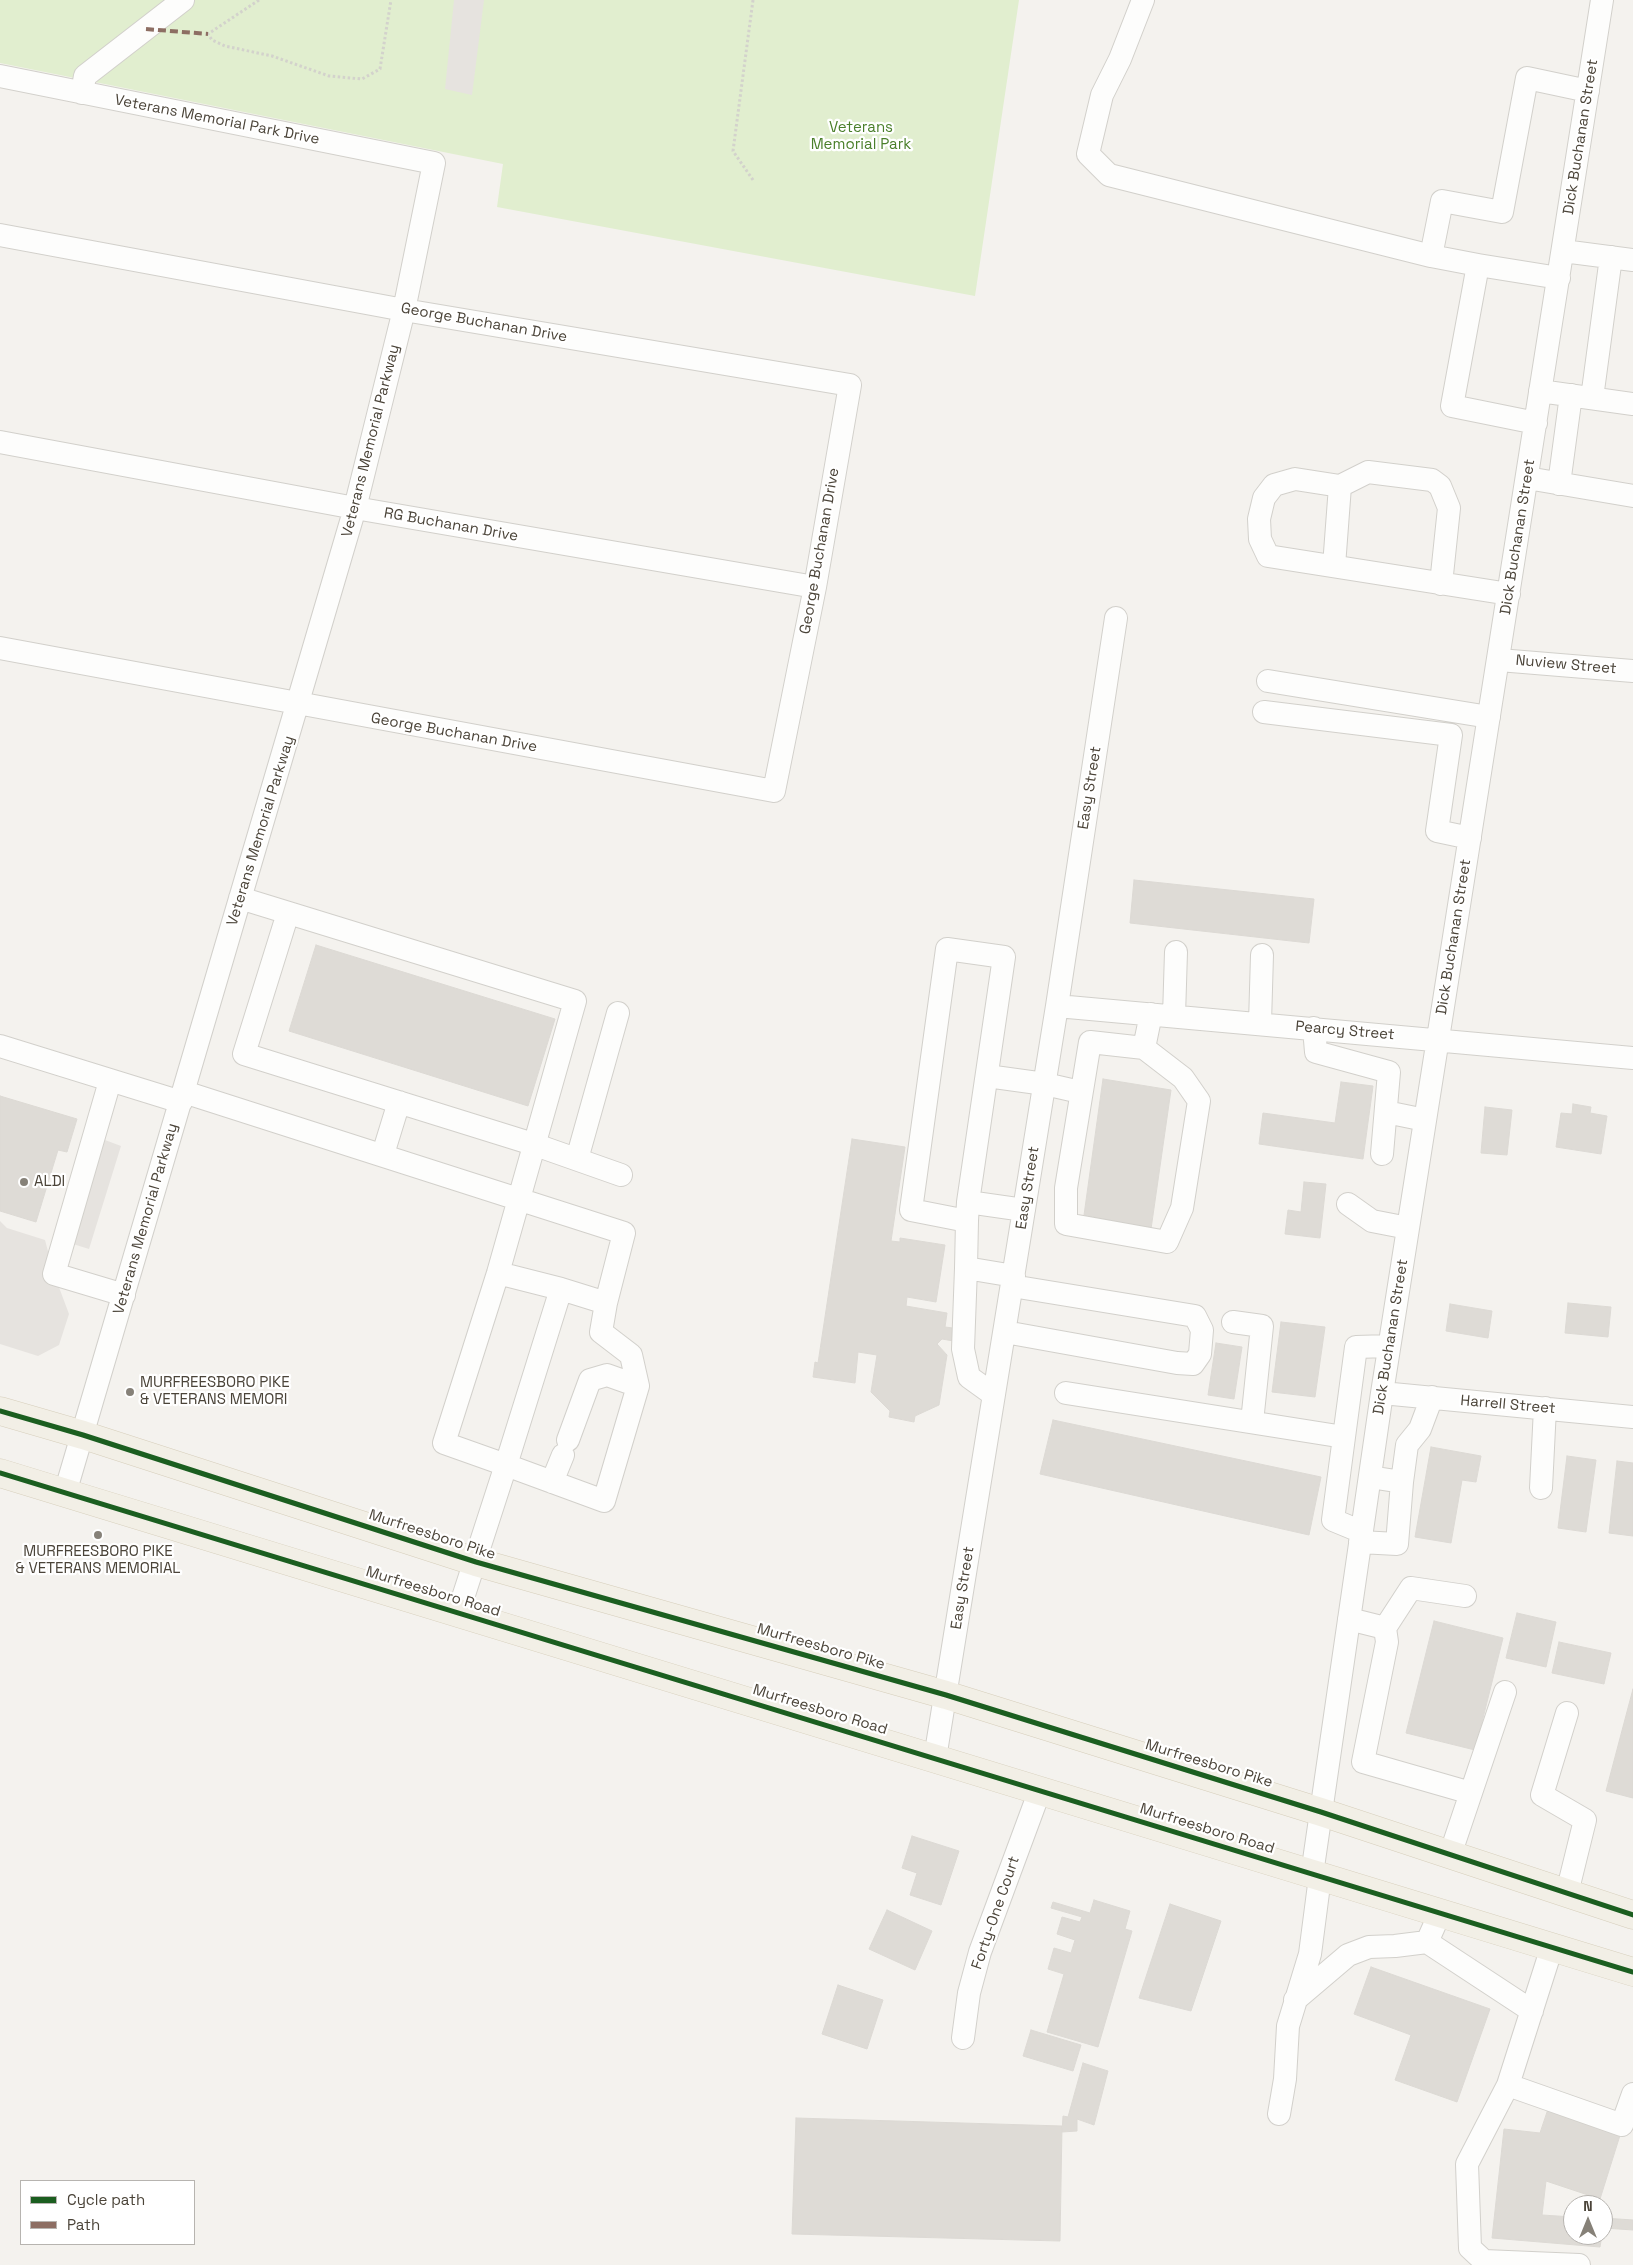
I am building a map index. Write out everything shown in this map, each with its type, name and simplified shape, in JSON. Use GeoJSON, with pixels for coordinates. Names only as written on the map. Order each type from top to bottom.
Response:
{"type":"FeatureCollection","features":[{"type":"Feature","properties":{"kind":"main road","name":"Murfreesboro Pike"},"geometry":{"type":"LineString","coordinates":[[0,1411],[83,1435],[476,1562],[946,1695],[1321,1812],[1633,1915]]}},
{"type":"Feature","properties":{"kind":"main road","name":"Murfreesboro Road"},"geometry":{"type":"LineString","coordinates":[[0,1473],[1633,1972]]}},
{"type":"Feature","properties":{"kind":"street"},"geometry":{"type":"LineString","coordinates":[[82,93],[85,76],[183,0]]}},
{"type":"Feature","properties":{"kind":"street"},"geometry":{"type":"LineString","coordinates":[[1143,0],[1120,59],[1102,95],[1088,154],[1109,175],[1431,256],[1559,278]]}},
{"type":"Feature","properties":{"kind":"street","name":"Dick Buchanan Street"},"geometry":{"type":"LineString","coordinates":[[1279,2114],[1285,2079],[1288,2026],[1310,1954],[1321,1812],[1389,1346],[1602,0]]}},
{"type":"Feature","properties":{"kind":"street","name":"Veterans Memorial Park Drive"},"geometry":{"type":"LineString","coordinates":[[0,76],[434,163]]}},
{"type":"Feature","properties":{"kind":"street"},"geometry":{"type":"LineString","coordinates":[[1431,256],[1442,201],[1502,212],[1526,78],[1588,91]]}},
{"type":"Feature","properties":{"kind":"street","name":"Veterans Memorial Parkway"},"geometry":{"type":"LineString","coordinates":[[66,1493],[355,508],[404,310],[434,163]]}},
{"type":"Feature","properties":{"kind":"street","name":"George Buchanan Drive"},"geometry":{"type":"LineString","coordinates":[[0,235],[404,310],[850,384],[815,587],[774,791],[298,705],[0,648]]}},
{"type":"Feature","properties":{"kind":"street"},"geometry":{"type":"LineString","coordinates":[[1559,484],[1622,258],[1563,251]]}},
{"type":"Feature","properties":{"kind":"street"},"geometry":{"type":"LineString","coordinates":[[1478,265],[1452,406],[1536,423]]}},
{"type":"Feature","properties":{"kind":"street"},"geometry":{"type":"LineString","coordinates":[[1540,391],[1633,404]]}},
{"type":"Feature","properties":{"kind":"street","name":"RG Buchanan Drive"},"geometry":{"type":"LineString","coordinates":[[0,442],[355,508],[815,587]]}},
{"type":"Feature","properties":{"kind":"street"},"geometry":{"type":"LineString","coordinates":[[1441,584],[1449,508],[1440,486],[1432,480],[1368,472],[1340,486],[1296,479],[1274,485],[1264,498],[1259,518],[1260,539],[1268,556],[1441,584],[1509,594]]}},
{"type":"Feature","properties":{"kind":"street"},"geometry":{"type":"LineString","coordinates":[[1527,478],[1633,496]]}},
{"type":"Feature","properties":{"kind":"street"},"geometry":{"type":"LineString","coordinates":[[1334,566],[1340,486]]}},
{"type":"Feature","properties":{"kind":"street","name":"Easy Street"},"geometry":{"type":"LineString","coordinates":[[936,1758],[1045,1084],[1116,618]]}},
{"type":"Feature","properties":{"kind":"street","name":"Nuview Street"},"geometry":{"type":"LineString","coordinates":[[1499,660],[1633,671]]}},
{"type":"Feature","properties":{"kind":"street"},"geometry":{"type":"LineString","coordinates":[[1268,681],[1489,717]]}},
{"type":"Feature","properties":{"kind":"street"},"geometry":{"type":"LineString","coordinates":[[1264,712],[1452,734],[1437,831],[1470,838]]}},
{"type":"Feature","properties":{"kind":"street"},"geometry":{"type":"LineString","coordinates":[[0,1046],[110,1081],[182,1097],[383,1154],[518,1197],[624,1232],[606,1303],[601,1332],[631,1355],[638,1386],[604,1501],[444,1443],[498,1273],[518,1197],[575,1000],[240,898]]}},
{"type":"Feature","properties":{"kind":"street"},"geometry":{"type":"LineString","coordinates":[[288,913],[244,1054],[533,1144],[622,1175]]}},
{"type":"Feature","properties":{"kind":"street"},"geometry":{"type":"LineString","coordinates":[[994,1395],[969,1377],[963,1349],[968,1212],[1004,957],[947,949],[911,1210],[968,1212],[1026,1200],[1066,1188]]}},
{"type":"Feature","properties":{"kind":"street"},"geometry":{"type":"LineString","coordinates":[[1174,1016],[1176,952]]}},
{"type":"Feature","properties":{"kind":"street"},"geometry":{"type":"LineString","coordinates":[[1260,1024],[1262,955]]}},
{"type":"Feature","properties":{"kind":"street","name":"Pearcy Street"},"geometry":{"type":"LineString","coordinates":[[1057,1006],[1633,1058]]}},
{"type":"Feature","properties":{"kind":"street"},"geometry":{"type":"LineString","coordinates":[[577,1159],[618,1013]]}},
{"type":"Feature","properties":{"kind":"street"},"geometry":{"type":"LineString","coordinates":[[1144,1048],[1151,1014]]}},
{"type":"Feature","properties":{"kind":"street"},"geometry":{"type":"LineString","coordinates":[[1314,1028],[1316,1052],[1389,1072],[1382,1154]]}},
{"type":"Feature","properties":{"kind":"street"},"geometry":{"type":"LineString","coordinates":[[1090,1042],[1144,1048],[1183,1078],[1199,1101],[1182,1208],[1167,1242],[1066,1224],[1066,1188],[1080,1092],[1090,1042]]}},
{"type":"Feature","properties":{"kind":"street"},"geometry":{"type":"LineString","coordinates":[[986,1076],[1045,1084],[1080,1092]]}},
{"type":"Feature","properties":{"kind":"street"},"geometry":{"type":"LineString","coordinates":[[110,1081],[54,1274],[124,1295]]}},
{"type":"Feature","properties":{"kind":"street"},"geometry":{"type":"LineString","coordinates":[[383,1154],[399,1102]]}},
{"type":"Feature","properties":{"kind":"street"},"geometry":{"type":"LineString","coordinates":[[1386,1112],[1425,1120]]}},
{"type":"Feature","properties":{"kind":"street"},"geometry":{"type":"LineString","coordinates":[[1348,1204],[1372,1221],[1408,1228]]}},
{"type":"Feature","properties":{"kind":"street"},"geometry":{"type":"LineString","coordinates":[[966,1268],[1013,1281],[1182,1312],[1195,1316],[1202,1330],[1200,1354],[1193,1364],[1177,1363],[1005,1332]]}},
{"type":"Feature","properties":{"kind":"street"},"geometry":{"type":"LineString","coordinates":[[498,1273],[606,1303]]}},
{"type":"Feature","properties":{"kind":"street"},"geometry":{"type":"LineString","coordinates":[[458,1613],[476,1562],[560,1290]]}},
{"type":"Feature","properties":{"kind":"street"},"geometry":{"type":"LineString","coordinates":[[1233,1322],[1262,1326],[1252,1422]]}},
{"type":"Feature","properties":{"kind":"street"},"geometry":{"type":"LineString","coordinates":[[1389,1346],[1356,1347],[1333,1520],[1361,1537],[1397,1544],[1407,1445],[1420,1429],[1432,1398]]}},
{"type":"Feature","properties":{"kind":"street"},"geometry":{"type":"LineString","coordinates":[[552,1482],[590,1380],[607,1374],[638,1386]]}},
{"type":"Feature","properties":{"kind":"street"},"geometry":{"type":"LineString","coordinates":[[1066,1393],[1344,1437]]}},
{"type":"Feature","properties":{"kind":"street","name":"Harrell Street"},"geometry":{"type":"LineString","coordinates":[[1382,1393],[1633,1417]]}},
{"type":"Feature","properties":{"kind":"street"},"geometry":{"type":"LineString","coordinates":[[1542,1488],[1545,1408]]}},
{"type":"Feature","properties":{"kind":"street"},"geometry":{"type":"LineString","coordinates":[[1370,1477],[1402,1482]]}},
{"type":"Feature","properties":{"kind":"street"},"geometry":{"type":"LineString","coordinates":[[1465,1596],[1411,1588],[1385,1628],[1387,1642],[1363,1762],[1471,1793]]}},
{"type":"Feature","properties":{"kind":"street"},"geometry":{"type":"LineString","coordinates":[[1349,1619],[1385,1628]]}},
{"type":"Feature","properties":{"kind":"street"},"geometry":{"type":"LineString","coordinates":[[1450,1855],[1505,1692]]}},
{"type":"Feature","properties":{"kind":"street"},"geometry":{"type":"LineString","coordinates":[[1567,1713],[1542,1795],[1586,1820],[1567,1893]]}},
{"type":"Feature","properties":{"kind":"street","name":"Forty-One Court"},"geometry":{"type":"LineString","coordinates":[[963,2038],[969,1993],[980,1952],[1040,1790]]}},
{"type":"Feature","properties":{"kind":"street"},"geometry":{"type":"LineString","coordinates":[[1427,1942],[1440,1913]]}},
{"type":"Feature","properties":{"kind":"street"},"geometry":{"type":"LineString","coordinates":[[1296,2000],[1348,1955],[1369,1947],[1427,1942],[1532,2011]]}},
{"type":"Feature","properties":{"kind":"street"},"geometry":{"type":"LineString","coordinates":[[1552,1947],[1508,2085],[1467,2164],[1470,2248],[1484,2261],[1579,2265]]}},
{"type":"Feature","properties":{"kind":"street"},"geometry":{"type":"LineString","coordinates":[[1508,2085],[1622,2125],[1633,2094]]}},
{"type":"Feature","properties":{"kind":"path"},"geometry":{"type":"LineString","coordinates":[[259,0],[208,34],[212,40],[225,46],[272,56],[329,76],[362,79],[380,69],[391,0]]}},
{"type":"Feature","properties":{"kind":"path"},"geometry":{"type":"LineString","coordinates":[[753,0],[733,151],[753,180]]}},
{"type":"Feature","properties":{"kind":"green space","name":"Veterans Memorial Park"},"geometry":{"type":"Polygon","coordinates":[[[0,0],[1019,0],[975,296],[497,207],[503,164],[0,63],[0,0]]]}},
{"type":"Feature","properties":{"kind":"shaded area"},"geometry":{"type":"Polygon","coordinates":[[[454,0],[484,0],[472,95],[445,89],[454,0]]]}},
{"type":"Feature","properties":{"kind":"shaded area"},"geometry":{"type":"Polygon","coordinates":[[[105,1140],[121,1146],[89,1249],[73,1244],[105,1140]]]}},
{"type":"Feature","properties":{"kind":"shaded area"},"geometry":{"type":"Polygon","coordinates":[[[0,1221],[7,1228],[45,1240],[54,1274],[69,1314],[59,1345],[38,1356],[0,1344],[0,1221]]]}},
{"type":"Feature","properties":{"kind":"building"},"geometry":{"type":"Polygon","coordinates":[[[1134,880],[1314,899],[1309,943],[1130,923],[1134,880]]]}},
{"type":"Feature","properties":{"kind":"building"},"geometry":{"type":"Polygon","coordinates":[[[316,945],[555,1019],[528,1106],[289,1031],[316,945]]]}},
{"type":"Feature","properties":{"kind":"building"},"geometry":{"type":"Polygon","coordinates":[[[1103,1079],[1171,1090],[1151,1229],[1084,1215],[1103,1079]]]}},
{"type":"Feature","properties":{"kind":"building"},"geometry":{"type":"Polygon","coordinates":[[[1341,1082],[1373,1086],[1363,1159],[1259,1144],[1263,1113],[1335,1123],[1341,1082]]]}},
{"type":"Feature","properties":{"kind":"building","name":"ALDI"},"geometry":{"type":"Polygon","coordinates":[[[0,1096],[77,1119],[67,1152],[58,1150],[36,1222],[0,1211],[0,1096]]]}},
{"type":"Feature","properties":{"kind":"building"},"geometry":{"type":"Polygon","coordinates":[[[1573,1104],[1591,1107],[1590,1113],[1607,1116],[1601,1154],[1556,1147],[1561,1113],[1572,1114],[1573,1104]]]}},
{"type":"Feature","properties":{"kind":"building"},"geometry":{"type":"Polygon","coordinates":[[[1485,1107],[1512,1110],[1507,1155],[1481,1153],[1485,1107]]]}},
{"type":"Feature","properties":{"kind":"building"},"geometry":{"type":"Polygon","coordinates":[[[852,1139],[905,1147],[891,1241],[900,1242],[900,1238],[945,1245],[936,1302],[907,1297],[906,1306],[947,1313],[945,1327],[961,1329],[959,1342],[942,1339],[937,1344],[947,1355],[939,1405],[915,1416],[914,1422],[889,1417],[890,1411],[871,1392],[877,1355],[858,1352],[855,1383],[813,1377],[815,1362],[818,1363],[852,1139]]]}},
{"type":"Feature","properties":{"kind":"building"},"geometry":{"type":"Polygon","coordinates":[[[1304,1182],[1326,1184],[1320,1238],[1285,1234],[1288,1210],[1301,1212],[1304,1182]]]}},
{"type":"Feature","properties":{"kind":"building"},"geometry":{"type":"Polygon","coordinates":[[[1568,1303],[1611,1307],[1608,1337],[1565,1333],[1568,1303]]]}},
{"type":"Feature","properties":{"kind":"building"},"geometry":{"type":"Polygon","coordinates":[[[1450,1304],[1492,1311],[1488,1338],[1446,1331],[1450,1304]]]}},
{"type":"Feature","properties":{"kind":"building"},"geometry":{"type":"Polygon","coordinates":[[[1281,1322],[1325,1327],[1315,1397],[1272,1392],[1281,1322]]]}},
{"type":"Feature","properties":{"kind":"building"},"geometry":{"type":"Polygon","coordinates":[[[1216,1343],[1242,1347],[1234,1399],[1208,1395],[1216,1343]]]}},
{"type":"Feature","properties":{"kind":"building"},"geometry":{"type":"Polygon","coordinates":[[[1053,1420],[1321,1477],[1309,1535],[1040,1474],[1053,1420]]]}},
{"type":"Feature","properties":{"kind":"building"},"geometry":{"type":"Polygon","coordinates":[[[1431,1447],[1481,1456],[1476,1482],[1462,1480],[1451,1543],[1415,1537],[1431,1447]]]}},
{"type":"Feature","properties":{"kind":"building"},"geometry":{"type":"Polygon","coordinates":[[[1567,1456],[1596,1460],[1586,1532],[1558,1528],[1567,1456]]]}},
{"type":"Feature","properties":{"kind":"building"},"geometry":{"type":"Polygon","coordinates":[[[1617,1461],[1633,1463],[1633,1536],[1609,1533],[1617,1461]]]}},
{"type":"Feature","properties":{"kind":"building"},"geometry":{"type":"Polygon","coordinates":[[[1517,1613],[1556,1622],[1546,1667],[1506,1658],[1517,1613]]]}},
{"type":"Feature","properties":{"kind":"building"},"geometry":{"type":"Polygon","coordinates":[[[1434,1621],[1503,1638],[1475,1750],[1406,1733],[1434,1621]]]}},
{"type":"Feature","properties":{"kind":"building"},"geometry":{"type":"Polygon","coordinates":[[[1559,1642],[1611,1653],[1604,1684],[1552,1673],[1559,1642]]]}},
{"type":"Feature","properties":{"kind":"building"},"geometry":{"type":"Polygon","coordinates":[[[1633,1689],[1633,1798],[1606,1791],[1633,1689]]]}},
{"type":"Feature","properties":{"kind":"building"},"geometry":{"type":"Polygon","coordinates":[[[912,1836],[959,1851],[941,1905],[910,1895],[917,1873],[902,1868],[912,1836]]]}},
{"type":"Feature","properties":{"kind":"building"},"geometry":{"type":"Polygon","coordinates":[[[1094,1900],[1130,1911],[1125,1929],[1132,1931],[1098,2047],[1047,2032],[1064,1974],[1048,1969],[1054,1948],[1071,1953],[1075,1940],[1057,1934],[1062,1917],[1080,1922],[1082,1917],[1051,1908],[1053,1902],[1090,1913],[1094,1900]]]}},
{"type":"Feature","properties":{"kind":"building"},"geometry":{"type":"Polygon","coordinates":[[[1170,1904],[1221,1921],[1191,2011],[1139,1998],[1170,1904]]]}},
{"type":"Feature","properties":{"kind":"building"},"geometry":{"type":"Polygon","coordinates":[[[887,1910],[932,1931],[915,1970],[869,1949],[887,1910]]]}},
{"type":"Feature","properties":{"kind":"building"},"geometry":{"type":"Polygon","coordinates":[[[1371,1967],[1490,2009],[1457,2102],[1395,2080],[1411,2035],[1354,2014],[1371,1967]]]}},
{"type":"Feature","properties":{"kind":"building"},"geometry":{"type":"Polygon","coordinates":[[[838,1985],[883,2000],[867,2049],[822,2034],[838,1985]]]}},
{"type":"Feature","properties":{"kind":"building"},"geometry":{"type":"Polygon","coordinates":[[[1031,2030],[1081,2045],[1073,2071],[1023,2056],[1031,2030]]]}},
{"type":"Feature","properties":{"kind":"building"},"geometry":{"type":"Polygon","coordinates":[[[1083,2063],[1108,2071],[1094,2125],[1077,2119],[1077,2131],[1062,2132],[1063,2116],[1068,2117],[1083,2063]]]}},
{"type":"Feature","properties":{"kind":"building"},"geometry":{"type":"Polygon","coordinates":[[[1549,2106],[1622,2129],[1601,2195],[1588,2195],[1546,2181],[1542,2215],[1563,2216],[1563,2244],[1492,2238],[1504,2129],[1540,2133],[1549,2106]]]}},
{"type":"Feature","properties":{"kind":"building"},"geometry":{"type":"Polygon","coordinates":[[[796,2118],[1062,2126],[1060,2241],[792,2234],[796,2118]]]}},
{"type":"Feature","properties":{"kind":"building"},"geometry":{"type":"Polygon","coordinates":[[[1613,2219],[1633,2220],[1633,2230],[1613,2229],[1613,2219]]]}},
{"type":"Feature","properties":{"kind":"building"},"geometry":{"type":"Polygon","coordinates":[[[1576,2245],[1600,2245],[1600,2247],[1576,2245]]]}},
{"type":"Feature","properties":{"kind":"marked path"},"geometry":{"type":"LineString","coordinates":[[146,29],[208,34]]}},
{"type":"Feature","properties":{"kind":"cycle path"},"geometry":{"type":"LineString","coordinates":[[0,1411],[83,1435],[476,1562],[946,1695],[1321,1812],[1633,1915]]}},
{"type":"Feature","properties":{"kind":"cycle path"},"geometry":{"type":"LineString","coordinates":[[0,1473],[1633,1972]]}},
{"type":"Feature","properties":{"kind":"place","name":"ALDI"},"geometry":{"type":"Point","coordinates":[24,1182]}},
{"type":"Feature","properties":{"kind":"place","name":"MURFREESBORO PIKE & VETERANS MEMORI"},"geometry":{"type":"Point","coordinates":[130,1392]}},
{"type":"Feature","properties":{"kind":"place","name":"MURFREESBORO PIKE & VETERANS MEMORIAL"},"geometry":{"type":"Point","coordinates":[98,1535]}}]}
